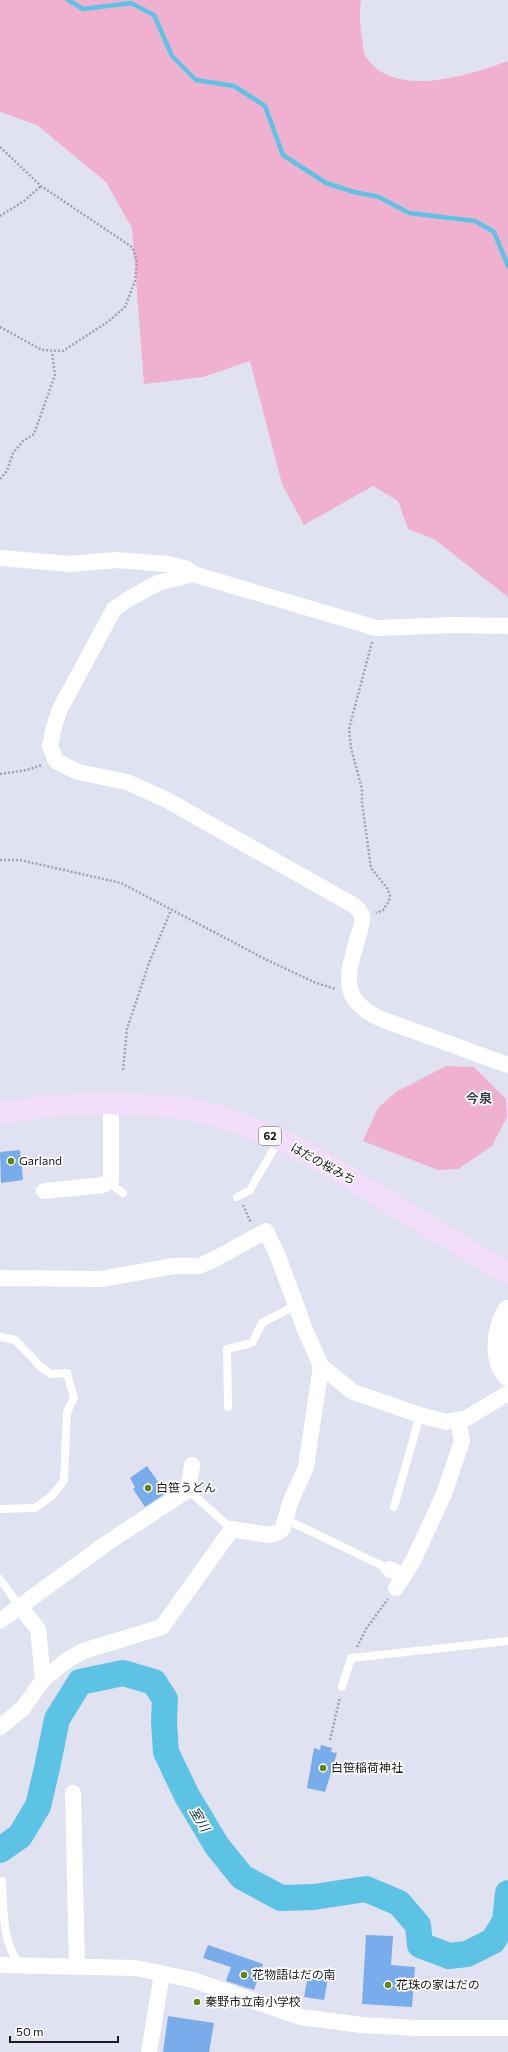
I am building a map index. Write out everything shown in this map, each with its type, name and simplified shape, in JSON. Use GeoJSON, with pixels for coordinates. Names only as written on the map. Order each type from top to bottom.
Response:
{"type":"FeatureCollection","features":[{"type":"Feature","properties":{"kind":"main road","name":"はだの桜みち"},"geometry":{"type":"LineString","coordinates":[[0,1113],[53,1106],[110,1103],[185,1108],[222,1117],[280,1140],[324,1162],[508,1274]]}},
{"type":"Feature","properties":{"kind":"street"},"geometry":{"type":"LineString","coordinates":[[0,558],[71,564],[116,560],[168,564],[186,568],[193,574],[376,628],[454,625],[508,626]]}},
{"type":"Feature","properties":{"kind":"street"},"geometry":{"type":"LineString","coordinates":[[193,574],[158,583],[130,598],[114,609],[60,709],[50,746],[56,761],[78,772],[127,782],[165,799],[355,906],[362,916],[362,922],[348,971],[354,1002],[366,1012],[381,1019],[508,1065]]}},
{"type":"Feature","properties":{"kind":"street"},"geometry":{"type":"LineString","coordinates":[[44,1190],[103,1185],[111,1180],[110,1103]]}},
{"type":"Feature","properties":{"kind":"street"},"geometry":{"type":"LineString","coordinates":[[0,1278],[101,1279],[174,1266],[199,1266],[215,1260],[266,1231],[277,1254],[321,1366],[353,1392],[420,1415],[446,1422],[458,1421],[467,1418],[508,1393]]}},
{"type":"Feature","properties":{"kind":"street"},"geometry":{"type":"LineString","coordinates":[[508,1310],[498,1333],[499,1352],[508,1375]]}},
{"type":"Feature","properties":{"kind":"street"},"geometry":{"type":"LineString","coordinates":[[0,1727],[23,1708],[43,1680],[66,1660],[83,1651],[162,1627],[232,1528],[269,1536],[279,1532],[283,1528],[290,1503],[306,1467],[321,1366]]}},
{"type":"Feature","properties":{"kind":"street"},"geometry":{"type":"LineString","coordinates":[[389,1569],[400,1582],[428,1532],[444,1494],[462,1441],[458,1421]]}},
{"type":"Feature","properties":{"kind":"street"},"geometry":{"type":"LineString","coordinates":[[0,1621],[107,1543],[188,1490],[192,1465]]}},
{"type":"Feature","properties":{"kind":"street"},"geometry":{"type":"LineString","coordinates":[[20,1607],[38,1628],[43,1680]]}},
{"type":"Feature","properties":{"kind":"street"},"geometry":{"type":"LineString","coordinates":[[73,1793],[77,1967]]}},
{"type":"Feature","properties":{"kind":"street"},"geometry":{"type":"LineString","coordinates":[[0,1965],[136,1968],[193,1980],[300,2017],[362,2025],[418,2028],[508,2028]]}},
{"type":"Feature","properties":{"kind":"street"},"geometry":{"type":"LineString","coordinates":[[150,2052],[162,1974]]}},
{"type":"Feature","properties":{"kind":"lane"},"geometry":{"type":"LineString","coordinates":[[238,1196],[250,1190],[280,1140]]}},
{"type":"Feature","properties":{"kind":"lane"},"geometry":{"type":"LineString","coordinates":[[111,1180],[116,1188],[123,1193]]}},
{"type":"Feature","properties":{"kind":"lane"},"geometry":{"type":"LineString","coordinates":[[228,1407],[227,1349],[252,1344],[262,1323],[296,1305]]}},
{"type":"Feature","properties":{"kind":"lane"},"geometry":{"type":"LineString","coordinates":[[0,1337],[15,1340],[42,1368],[51,1374],[67,1373],[74,1398],[67,1412],[64,1480],[53,1495],[35,1508],[0,1509]]}},
{"type":"Feature","properties":{"kind":"lane"},"geometry":{"type":"LineString","coordinates":[[394,1506],[420,1415]]}},
{"type":"Feature","properties":{"kind":"lane"},"geometry":{"type":"LineString","coordinates":[[188,1490],[232,1528]]}},
{"type":"Feature","properties":{"kind":"lane"},"geometry":{"type":"LineString","coordinates":[[286,1519],[389,1569]]}},
{"type":"Feature","properties":{"kind":"lane"},"geometry":{"type":"LineString","coordinates":[[0,1579],[20,1607]]}},
{"type":"Feature","properties":{"kind":"lane"},"geometry":{"type":"LineString","coordinates":[[342,1687],[351,1658],[508,1641]]}},
{"type":"Feature","properties":{"kind":"lane"},"geometry":{"type":"LineString","coordinates":[[2,1881],[5,1932],[11,1953],[20,1966]]}},
{"type":"Feature","properties":{"kind":"path"},"geometry":{"type":"LineString","coordinates":[[0,147],[41,186],[132,247],[137,261],[135,281],[125,307],[110,321],[63,351],[52,352],[42,350],[0,327]]}},
{"type":"Feature","properties":{"kind":"path"},"geometry":{"type":"LineString","coordinates":[[0,216],[24,201],[41,186]]}},
{"type":"Feature","properties":{"kind":"path"},"geometry":{"type":"LineString","coordinates":[[0,479],[8,471],[13,453],[23,441],[34,434],[55,375],[52,352]]}},
{"type":"Feature","properties":{"kind":"path"},"geometry":{"type":"LineString","coordinates":[[362,916],[383,910],[390,895],[387,888],[371,868],[362,789],[351,748],[349,729],[376,628]]}},
{"type":"Feature","properties":{"kind":"path"},"geometry":{"type":"LineString","coordinates":[[0,774],[27,770],[56,761]]}},
{"type":"Feature","properties":{"kind":"path"},"geometry":{"type":"LineString","coordinates":[[0,860],[20,860],[120,883],[293,972],[316,983],[352,994]]}},
{"type":"Feature","properties":{"kind":"path"},"geometry":{"type":"LineString","coordinates":[[123,1070],[127,1029],[149,963],[171,910]]}},
{"type":"Feature","properties":{"kind":"path"},"geometry":{"type":"LineString","coordinates":[[238,1196],[257,1236]]}},
{"type":"Feature","properties":{"kind":"path"},"geometry":{"type":"LineString","coordinates":[[351,1658],[366,1629],[384,1605]]}},
{"type":"Feature","properties":{"kind":"path"},"geometry":{"type":"LineString","coordinates":[[330,1740],[340,1697]]}},
{"type":"Feature","properties":{"kind":"shaded area"},"geometry":{"type":"Polygon","coordinates":[[[0,0],[361,0],[360,24],[365,55],[379,70],[395,78],[413,81],[454,77],[492,67],[508,61],[508,597],[434,539],[408,529],[398,501],[373,486],[304,525],[282,484],[250,361],[203,377],[144,384],[132,228],[106,182],[37,125],[0,112],[0,0]]]}},
{"type":"Feature","properties":{"kind":"shaded area"},"geometry":{"type":"Polygon","coordinates":[[[446,1066],[474,1067],[506,1099],[507,1117],[492,1146],[458,1169],[438,1170],[363,1141],[378,1108],[396,1092],[446,1066]]]}},
{"type":"Feature","properties":{"kind":"building","name":"Garland"},"geometry":{"type":"Polygon","coordinates":[[[20,1150],[23,1180],[1,1183],[0,1152],[20,1150]]]}},
{"type":"Feature","properties":{"kind":"building","name":"白笹うどん"},"geometry":{"type":"Polygon","coordinates":[[[147,1466],[166,1493],[145,1507],[133,1489],[135,1487],[130,1478],[147,1466]]]}},
{"type":"Feature","properties":{"kind":"building","name":"白笹稲荷神社"},"geometry":{"type":"Polygon","coordinates":[[[321,1745],[332,1748],[331,1752],[337,1753],[325,1792],[307,1788],[314,1748],[320,1750],[321,1745]]]}},
{"type":"Feature","properties":{"kind":"building","name":"花珠の家はだの"},"geometry":{"type":"Polygon","coordinates":[[[366,1935],[393,1936],[391,1965],[415,1967],[412,2007],[362,2004],[366,1935]]]}},
{"type":"Feature","properties":{"kind":"building","name":"花物語はだの南"},"geometry":{"type":"Polygon","coordinates":[[[208,1945],[263,1964],[254,1990],[226,1981],[231,1967],[203,1958],[208,1945]]]}},
{"type":"Feature","properties":{"kind":"building"},"geometry":{"type":"Polygon","coordinates":[[[309,1970],[329,1973],[324,2000],[304,1997],[309,1970]]]}},
{"type":"Feature","properties":{"kind":"building"},"geometry":{"type":"Polygon","coordinates":[[[168,2016],[214,2023],[209,2052],[163,2052],[168,2016]]]}},
{"type":"Feature","properties":{"kind":"waterway"},"geometry":{"type":"LineString","coordinates":[[68,0],[83,9],[131,3],[154,15],[172,56],[196,80],[234,86],[265,106],[283,155],[326,183],[354,192],[379,197],[409,213],[475,221],[494,232],[508,266]]}},
{"type":"Feature","properties":{"kind":"waterway","name":"室川"},"geometry":{"type":"LineString","coordinates":[[0,1850],[20,1836],[38,1806],[57,1719],[80,1682],[123,1673],[154,1682],[165,1699],[164,1722],[166,1752],[187,1796],[217,1846],[242,1877],[281,1898],[314,1897],[366,1889],[399,1903],[418,1925],[420,1945],[449,1956],[467,1954],[493,1941],[505,1921],[508,1893]]}},
{"type":"Feature","properties":{"kind":"place","name":"Garland"},"geometry":{"type":"Point","coordinates":[11,1161]}},
{"type":"Feature","properties":{"kind":"place","name":"白笹うどん"},"geometry":{"type":"Point","coordinates":[148,1488]}},
{"type":"Feature","properties":{"kind":"place","name":"白笹稲荷神社"},"geometry":{"type":"Point","coordinates":[323,1768]}},
{"type":"Feature","properties":{"kind":"place","name":"花物語はだの南"},"geometry":{"type":"Point","coordinates":[244,1975]}},
{"type":"Feature","properties":{"kind":"place","name":"花珠の家はだの"},"geometry":{"type":"Point","coordinates":[388,1985]}},
{"type":"Feature","properties":{"kind":"place","name":"秦野市立南小学校"},"geometry":{"type":"Point","coordinates":[197,2002]}},
{"type":"Feature","properties":{"kind":"district","name":"今泉"},"geometry":{"type":"Point","coordinates":[479,1098]}}]}
